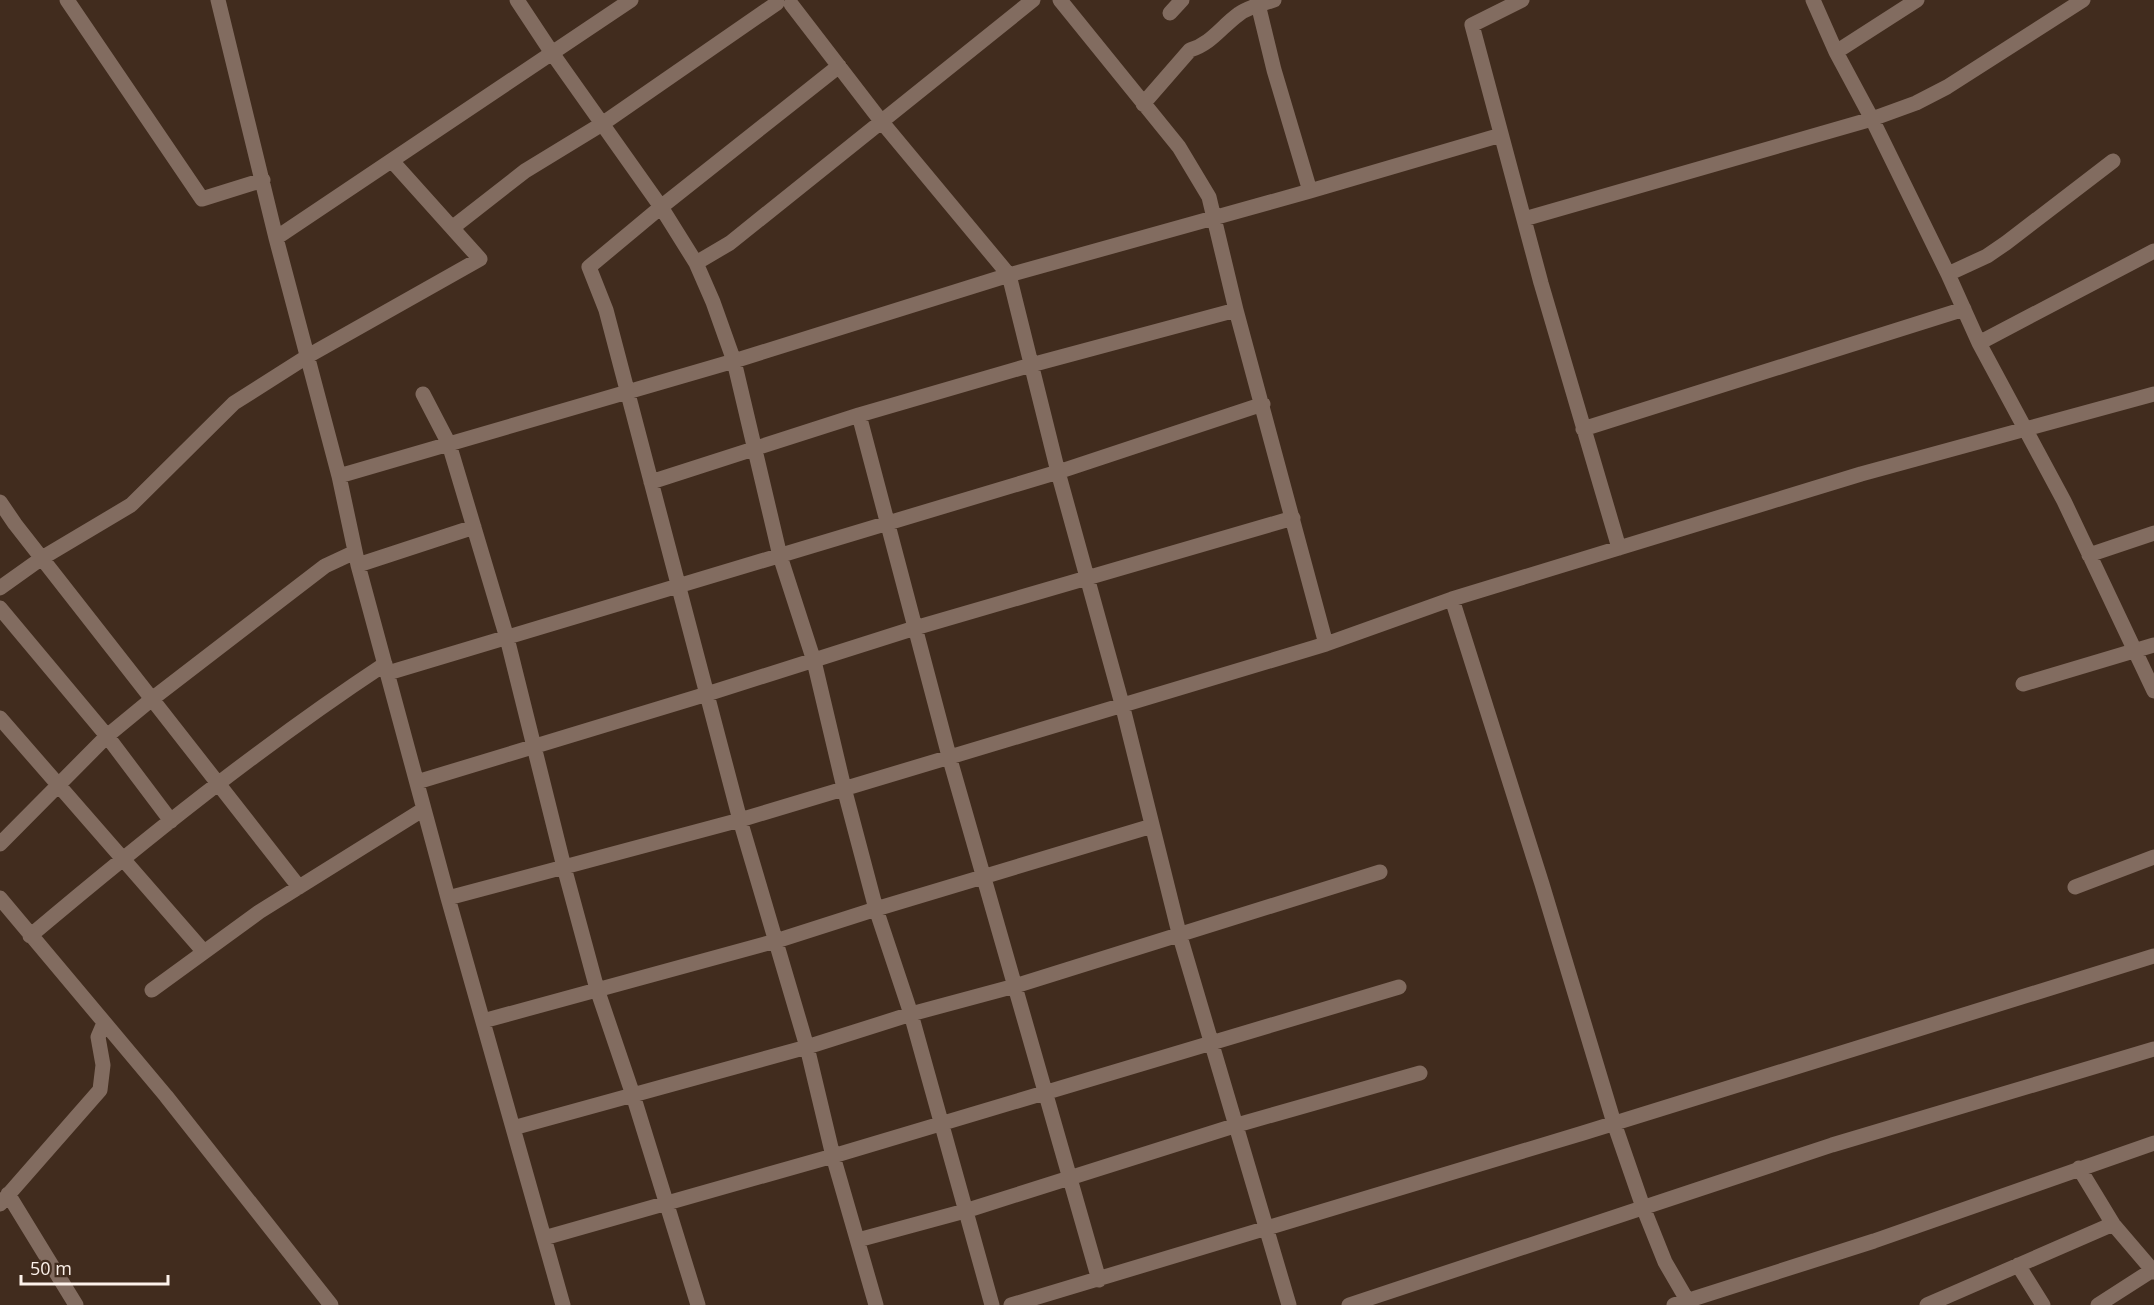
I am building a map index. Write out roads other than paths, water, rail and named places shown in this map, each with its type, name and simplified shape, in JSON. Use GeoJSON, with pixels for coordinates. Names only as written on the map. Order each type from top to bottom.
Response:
{"type":"FeatureCollection","features":[{"type":"Feature","properties":{"kind":"street"},"geometry":{"type":"LineString","coordinates":[[67,0],[202,199],[262,180]]}},
{"type":"Feature","properties":{"kind":"street"},"geometry":{"type":"LineString","coordinates":[[218,0],[386,669],[563,1305]]}},
{"type":"Feature","properties":{"kind":"street"},"geometry":{"type":"LineString","coordinates":[[517,0],[661,207],[696,263],[713,302],[734,361],[780,556],[814,661],[876,909],[911,1014],[992,1305]]}},
{"type":"Feature","properties":{"kind":"street"},"geometry":{"type":"LineString","coordinates":[[276,238],[631,0]]}},
{"type":"Feature","properties":{"kind":"street"},"geometry":{"type":"LineString","coordinates":[[696,263],[730,243],[1033,0]]}},
{"type":"Feature","properties":{"kind":"street"},"geometry":{"type":"LineString","coordinates":[[1060,0],[1179,147],[1209,196],[1236,309],[1326,644]]}},
{"type":"Feature","properties":{"kind":"street"},"geometry":{"type":"LineString","coordinates":[[1170,13],[1182,0]]}},
{"type":"Feature","properties":{"kind":"street"},"geometry":{"type":"LineString","coordinates":[[1143,105],[1190,50],[1215,37],[1239,13],[1258,3],[1274,0]]}},
{"type":"Feature","properties":{"kind":"street"},"geometry":{"type":"LineString","coordinates":[[1522,0],[1472,25],[1583,429],[1619,548]]}},
{"type":"Feature","properties":{"kind":"street"},"geometry":{"type":"LineString","coordinates":[[1813,0],[1836,52],[1872,119],[1948,274],[1979,343],[2064,501],[2154,691]]}},
{"type":"Feature","properties":{"kind":"street"},"geometry":{"type":"LineString","coordinates":[[1836,52],[1917,0]]}},
{"type":"Feature","properties":{"kind":"street"},"geometry":{"type":"LineString","coordinates":[[1524,219],[1872,119],[1916,104],[1947,87],[2082,0]]}},
{"type":"Feature","properties":{"kind":"street"},"geometry":{"type":"LineString","coordinates":[[452,228],[525,171],[602,124],[784,2],[1009,275],[1058,472],[1122,704],[1179,933],[1289,1305]]}},
{"type":"Feature","properties":{"kind":"street"},"geometry":{"type":"LineString","coordinates":[[1258,3],[1310,192]]}},
{"type":"Feature","properties":{"kind":"street"},"geometry":{"type":"LineString","coordinates":[[838,66],[589,267],[606,310],[740,820],[807,1047],[833,1156],[876,1305]]}},
{"type":"Feature","properties":{"kind":"street"},"geometry":{"type":"LineString","coordinates":[[339,476],[628,393],[1009,275],[1310,192],[1501,135]]}},
{"type":"Feature","properties":{"kind":"street"},"geometry":{"type":"LineString","coordinates":[[0,588],[42,558],[131,505],[234,403],[308,356],[480,259],[392,161]]}},
{"type":"Feature","properties":{"kind":"street"},"geometry":{"type":"LineString","coordinates":[[1948,274],[1987,256],[2006,243],[2113,161]]}},
{"type":"Feature","properties":{"kind":"street"},"geometry":{"type":"LineString","coordinates":[[1979,343],[2154,251]]}},
{"type":"Feature","properties":{"kind":"street"},"geometry":{"type":"LineString","coordinates":[[651,482],[859,415],[1236,309]]}},
{"type":"Feature","properties":{"kind":"street"},"geometry":{"type":"LineString","coordinates":[[1583,429],[1964,309]]}},
{"type":"Feature","properties":{"kind":"street"},"geometry":{"type":"LineString","coordinates":[[423,394],[449,444],[507,638],[597,989],[633,1095],[698,1305]]}},
{"type":"Feature","properties":{"kind":"street"},"geometry":{"type":"LineString","coordinates":[[448,898],[740,820],[1326,644],[1452,599],[1861,474],[2154,394]]}},
{"type":"Feature","properties":{"kind":"street"},"geometry":{"type":"LineString","coordinates":[[30,936],[123,858],[321,706],[386,669],[507,638],[1058,472],[1263,404]]}},
{"type":"Feature","properties":{"kind":"street"},"geometry":{"type":"LineString","coordinates":[[859,415],[949,756],[1099,1280]]}},
{"type":"Feature","properties":{"kind":"street"},"geometry":{"type":"LineString","coordinates":[[0,502],[298,887]]}},
{"type":"Feature","properties":{"kind":"street"},"geometry":{"type":"LineString","coordinates":[[417,782],[915,628],[1293,518]]}},
{"type":"Feature","properties":{"kind":"street"},"geometry":{"type":"LineString","coordinates":[[0,844],[107,736],[325,566],[474,527]]}},
{"type":"Feature","properties":{"kind":"street"},"geometry":{"type":"LineString","coordinates":[[2089,555],[2154,533]]}},
{"type":"Feature","properties":{"kind":"street"},"geometry":{"type":"LineString","coordinates":[[1452,599],[1542,884],[1614,1124],[1643,1207],[1683,1304],[1874,1241],[2154,1143]]}},
{"type":"Feature","properties":{"kind":"street"},"geometry":{"type":"LineString","coordinates":[[0,608],[107,736],[171,821]]}},
{"type":"Feature","properties":{"kind":"street"},"geometry":{"type":"LineString","coordinates":[[2023,684],[2154,645]]}},
{"type":"Feature","properties":{"kind":"street"},"geometry":{"type":"LineString","coordinates":[[0,718],[204,952]]}},
{"type":"Feature","properties":{"kind":"street"},"geometry":{"type":"LineString","coordinates":[[152,990],[259,912],[424,809]]}},
{"type":"Feature","properties":{"kind":"street"},"geometry":{"type":"LineString","coordinates":[[483,1021],[776,941],[1152,826]]}},
{"type":"Feature","properties":{"kind":"street"},"geometry":{"type":"LineString","coordinates":[[2075,887],[2154,857]]}},
{"type":"Feature","properties":{"kind":"street"},"geometry":{"type":"LineString","coordinates":[[513,1128],[807,1047],[911,1014],[1015,986],[1380,872]]}},
{"type":"Feature","properties":{"kind":"street"},"geometry":{"type":"LineString","coordinates":[[0,898],[166,1096],[331,1305]]}},
{"type":"Feature","properties":{"kind":"street"},"geometry":{"type":"LineString","coordinates":[[1011,1305],[1614,1124],[2154,956]]}},
{"type":"Feature","properties":{"kind":"street"},"geometry":{"type":"LineString","coordinates":[[544,1238],[833,1156],[1400,987]]}},
{"type":"Feature","properties":{"kind":"street"},"geometry":{"type":"LineString","coordinates":[[76,1305],[4,1199],[100,1090],[103,1065],[98,1037],[104,1023]]}},
{"type":"Feature","properties":{"kind":"street"},"geometry":{"type":"LineString","coordinates":[[1350,1305],[1832,1145],[2154,1049]]}},
{"type":"Feature","properties":{"kind":"street"},"geometry":{"type":"LineString","coordinates":[[858,1240],[965,1211],[1237,1125],[1420,1073]]}},
{"type":"Feature","properties":{"kind":"street"},"geometry":{"type":"LineString","coordinates":[[2079,1168],[2113,1224],[2153,1270],[2098,1305]]}},
{"type":"Feature","properties":{"kind":"street"},"geometry":{"type":"LineString","coordinates":[[1927,1305],[2113,1224]]}},
{"type":"Feature","properties":{"kind":"street"},"geometry":{"type":"LineString","coordinates":[[2018,1265],[2043,1305]]}}]}
